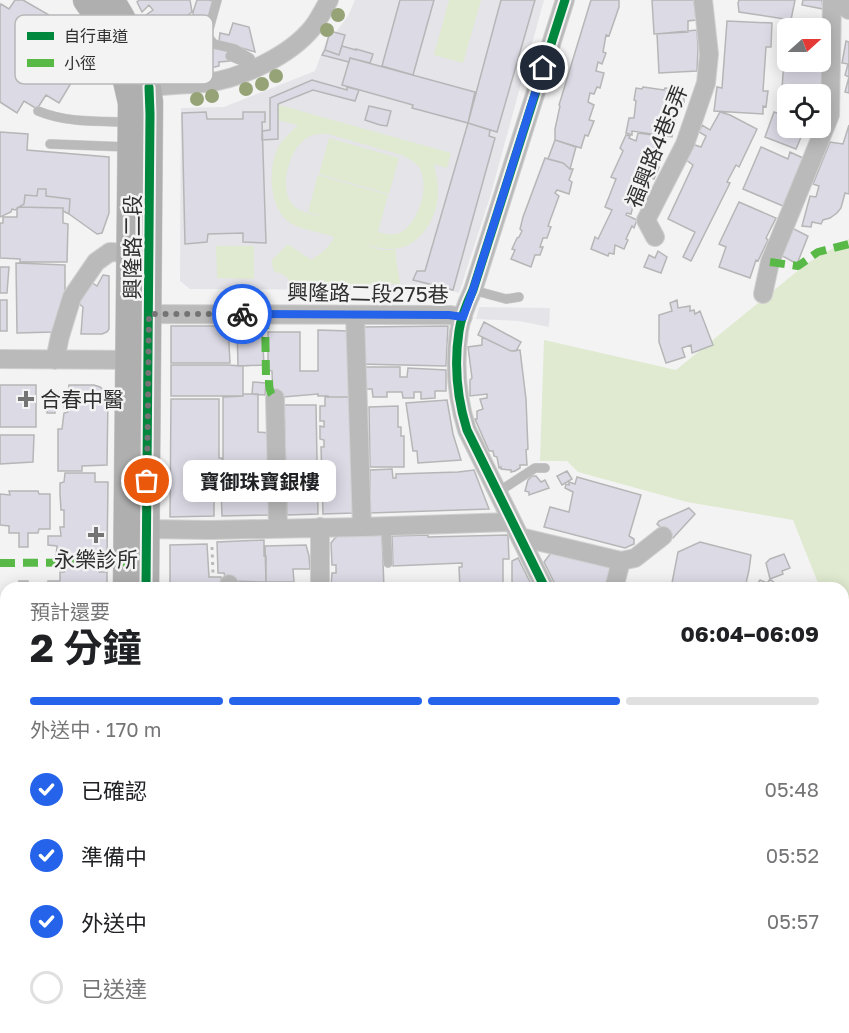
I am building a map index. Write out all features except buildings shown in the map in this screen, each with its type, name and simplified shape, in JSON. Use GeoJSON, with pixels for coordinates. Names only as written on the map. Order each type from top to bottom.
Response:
{"type":"FeatureCollection","features":[{"type":"Feature","properties":{"kind":"main road","name":"興隆路二段"},"geometry":{"type":"LineString","coordinates":[[86,0],[97,15]]}},
{"type":"Feature","properties":{"kind":"main road","name":"興隆路二段"},"geometry":{"type":"LineString","coordinates":[[111,0],[121,15]]}},
{"type":"Feature","properties":{"kind":"main road","name":"興隆路二段"},"geometry":{"type":"LineString","coordinates":[[126,582],[150,108],[137,84]]}},
{"type":"Feature","properties":{"kind":"main road","name":"興隆路二段"},"geometry":{"type":"LineString","coordinates":[[139,314],[129,253],[131,103],[140,84]]}},
{"type":"Feature","properties":{"kind":"main road","name":"興隆路二段"},"geometry":{"type":"LineString","coordinates":[[138,360],[147,529],[146,582]]}},
{"type":"Feature","properties":{"kind":"street"},"geometry":{"type":"LineString","coordinates":[[213,81],[229,78],[250,64],[286,51],[313,28],[330,0]]}},
{"type":"Feature","properties":{"kind":"street"},"geometry":{"type":"LineString","coordinates":[[542,582],[466,430],[460,408],[456,370],[459,330],[565,0]]}},
{"type":"Feature","properties":{"kind":"street","name":"福興路4巷5弄"},"geometry":{"type":"LineString","coordinates":[[655,237],[646,220],[685,144],[706,82],[709,54],[703,0]]}},
{"type":"Feature","properties":{"kind":"street"},"geometry":{"type":"LineString","coordinates":[[834,0],[849,10]]}},
{"type":"Feature","properties":{"kind":"street"},"geometry":{"type":"LineString","coordinates":[[763,294],[770,262],[830,115],[834,0]]}},
{"type":"Feature","properties":{"kind":"street"},"geometry":{"type":"LineString","coordinates":[[139,88],[193,84]]}},
{"type":"Feature","properties":{"kind":"street"},"geometry":{"type":"LineString","coordinates":[[55,360],[72,297],[96,262],[110,252],[129,253]]}},
{"type":"Feature","properties":{"kind":"street","name":"興隆路二段275巷"},"geometry":{"type":"LineString","coordinates":[[139,314],[449,315],[463,317]]}},
{"type":"Feature","properties":{"kind":"street"},"geometry":{"type":"LineString","coordinates":[[355,315],[362,527]]}},
{"type":"Feature","properties":{"kind":"street"},"geometry":{"type":"LineString","coordinates":[[0,359],[138,360]]}},
{"type":"Feature","properties":{"kind":"street"},"geometry":{"type":"LineString","coordinates":[[275,398],[278,528]]}},
{"type":"Feature","properties":{"kind":"street"},"geometry":{"type":"LineString","coordinates":[[147,529],[211,530],[386,526],[516,530],[621,561],[635,558],[663,536]]}},
{"type":"Feature","properties":{"kind":"street"},"geometry":{"type":"LineString","coordinates":[[320,527],[320,582]]}},
{"type":"Feature","properties":{"kind":"street"},"geometry":{"type":"LineString","coordinates":[[616,582],[621,561]]}},
{"type":"Feature","properties":{"kind":"lane"},"geometry":{"type":"LineString","coordinates":[[213,16],[218,0]]}},
{"type":"Feature","properties":{"kind":"lane"},"geometry":{"type":"LineString","coordinates":[[213,43],[235,49],[250,64]]}},
{"type":"Feature","properties":{"kind":"lane"},"geometry":{"type":"LineString","coordinates":[[231,56],[250,64]]}},
{"type":"Feature","properties":{"kind":"lane"},"geometry":{"type":"LineString","coordinates":[[38,111],[51,117],[131,135]]}},
{"type":"Feature","properties":{"kind":"lane"},"geometry":{"type":"LineString","coordinates":[[50,144],[131,135]]}},
{"type":"Feature","properties":{"kind":"lane"},"geometry":{"type":"LineString","coordinates":[[473,290],[506,299],[519,297]]}},
{"type":"Feature","properties":{"kind":"lane"},"geometry":{"type":"LineString","coordinates":[[498,492],[535,468],[545,468]]}},
{"type":"Feature","properties":{"kind":"lane"},"geometry":{"type":"LineString","coordinates":[[386,526],[388,563]]}},
{"type":"Feature","properties":{"kind":"path"},"geometry":{"type":"LineString","coordinates":[[211,530],[213,574],[222,574],[227,582]]}},
{"type":"Feature","properties":{"kind":"shaded area"},"geometry":{"type":"Polygon","coordinates":[[[355,0],[544,0],[490,197],[459,293],[432,285],[430,290],[190,289],[180,281],[181,108],[224,107],[315,71],[330,31],[336,32],[348,16],[355,0]]]}},
{"type":"Feature","properties":{"kind":"shaded area"},"geometry":{"type":"Polygon","coordinates":[[[479,307],[550,308],[549,327],[519,321],[476,319],[479,307]]]}},
{"type":"Feature","properties":{"kind":"green space"},"geometry":{"type":"Polygon","coordinates":[[[449,0],[481,0],[463,63],[434,55],[449,0]]]}},
{"type":"Feature","properties":{"kind":"green space"},"geometry":{"type":"Polygon","coordinates":[[[279,105],[451,153],[447,168],[434,164],[438,188],[437,203],[432,219],[423,233],[410,244],[393,249],[362,244],[381,250],[396,250],[400,284],[290,285],[285,276],[275,272],[272,260],[288,244],[311,260],[325,250],[334,237],[294,225],[279,211],[272,189],[275,155],[281,143],[298,125],[278,120],[279,105]],[[317,134],[307,138],[299,145],[290,161],[286,190],[293,205],[304,212],[324,217],[308,212],[318,175],[388,195],[378,232],[397,234],[405,230],[412,222],[421,202],[423,180],[421,170],[407,157],[328,134],[317,134]]]}},
{"type":"Feature","properties":{"kind":"green space"},"geometry":{"type":"Polygon","coordinates":[[[329,138],[399,158],[389,194],[319,174],[329,138]]]}},
{"type":"Feature","properties":{"kind":"green space"},"geometry":{"type":"Polygon","coordinates":[[[849,239],[849,582],[818,582],[793,520],[687,502],[578,472],[567,461],[540,461],[544,340],[676,370],[806,264],[849,239]]]}},
{"type":"Feature","properties":{"kind":"green space"},"geometry":{"type":"Polygon","coordinates":[[[216,246],[254,246],[254,279],[217,278],[216,246]]]}},
{"type":"Feature","properties":{"kind":"marked path"},"geometry":{"type":"LineString","coordinates":[[770,262],[798,266],[818,252],[849,244]]}},
{"type":"Feature","properties":{"kind":"marked path"},"geometry":{"type":"LineString","coordinates":[[265,314],[266,377],[269,377],[270,391],[275,398]]}},
{"type":"Feature","properties":{"kind":"marked path"},"geometry":{"type":"LineString","coordinates":[[0,563],[126,562]]}},
{"type":"Feature","properties":{"kind":"cycle path"},"geometry":{"type":"LineString","coordinates":[[542,582],[467,430],[459,393],[457,356],[463,315],[473,290],[565,0]]}},
{"type":"Feature","properties":{"kind":"cycle path"},"geometry":{"type":"LineString","coordinates":[[146,582],[149,87]]}},
{"type":"Feature","properties":{"kind":"way so far"},"geometry":{"type":"LineString","coordinates":[[147,481],[149,314],[242,314]]}},
{"type":"Feature","properties":{"kind":"place","name":"合春中醫"},"geometry":{"type":"Point","coordinates":[26,399]}},
{"type":"Feature","properties":{"kind":"place","name":"寶御珠寶銀樓"},"geometry":{"type":"Point","coordinates":[147,481]}},
{"type":"Feature","properties":{"kind":"place","name":"永樂診所"},"geometry":{"type":"Point","coordinates":[96,535]}},
{"type":"Feature","properties":{"kind":"route"},"geometry":{"type":"LineString","coordinates":[[242,314],[449,315],[463,317],[543,68]]}}]}
